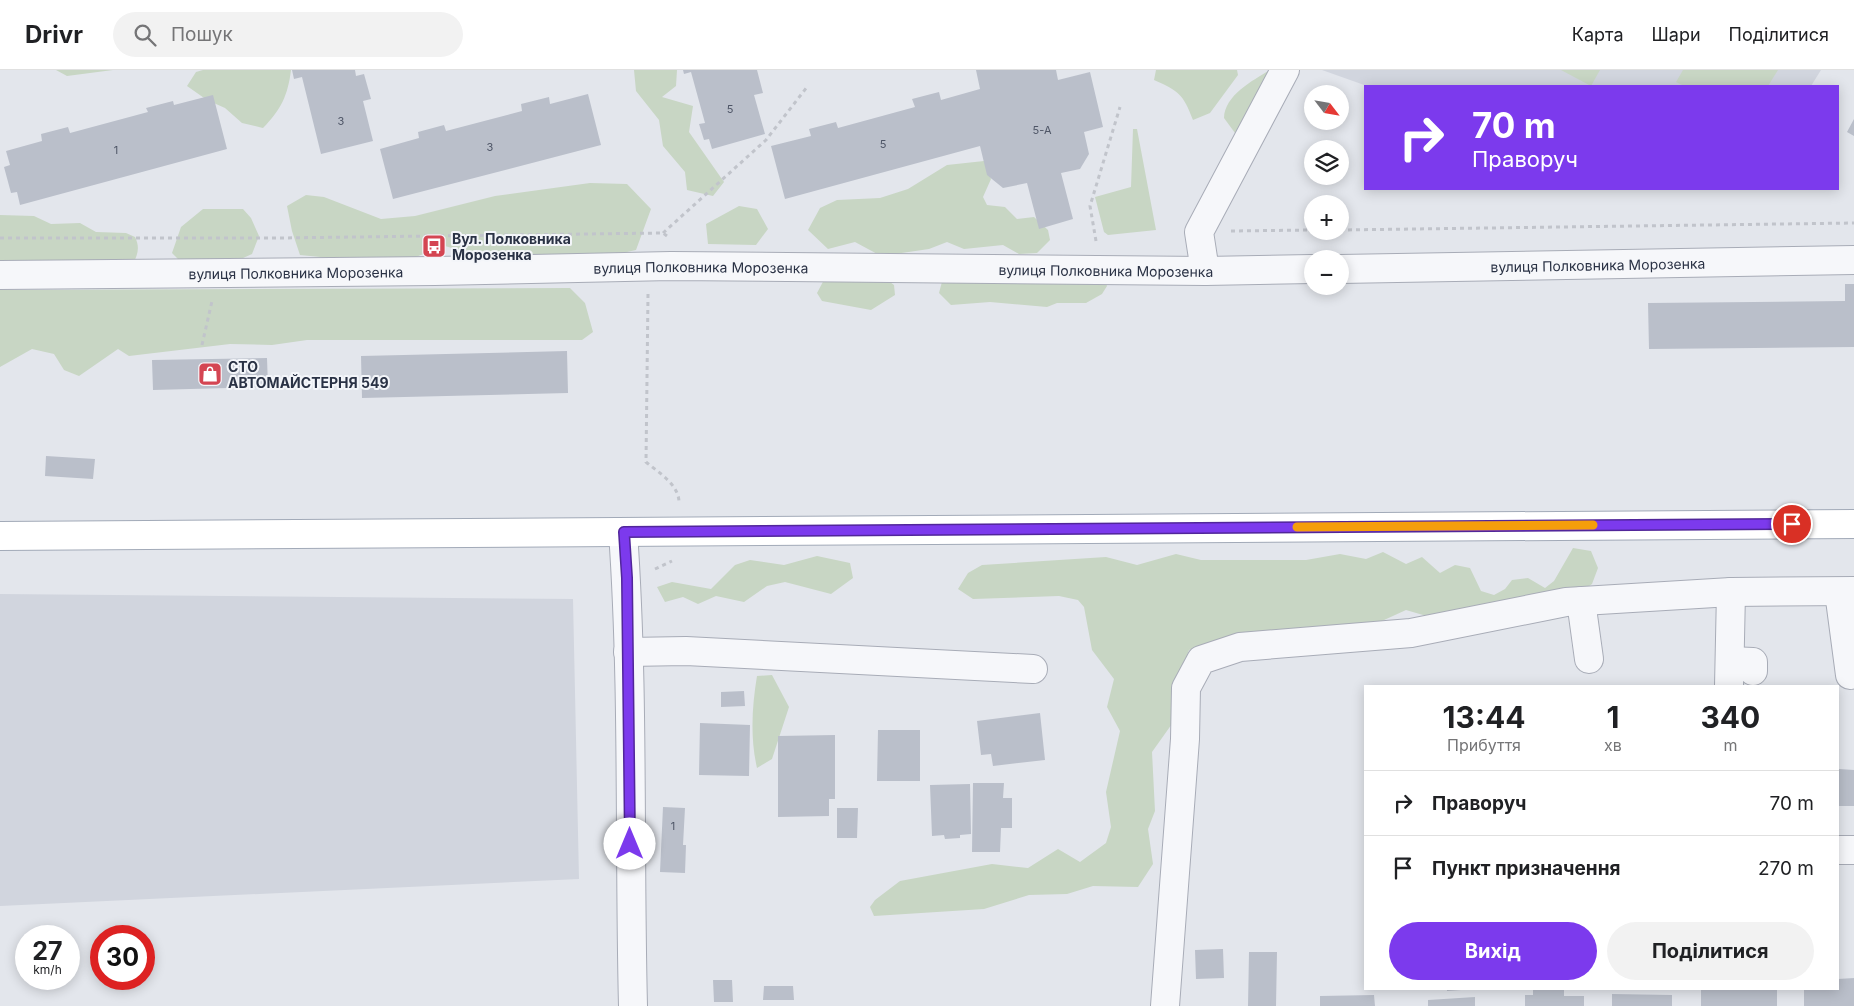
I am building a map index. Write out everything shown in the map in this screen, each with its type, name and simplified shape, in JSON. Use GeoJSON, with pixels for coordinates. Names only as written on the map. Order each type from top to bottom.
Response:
{"type":"FeatureCollection","features":[{"type":"Feature","properties":{"kind":"main road"},"geometry":{"type":"LineString","coordinates":[[0,536],[1854,524]]}},
{"type":"Feature","properties":{"kind":"street"},"geometry":{"type":"LineString","coordinates":[[1206,271],[1199,232],[1285,70]]}},
{"type":"Feature","properties":{"kind":"street","name":"вулиця Полковника Морозенка"},"geometry":{"type":"LineString","coordinates":[[1349,268],[1854,260]]}},
{"type":"Feature","properties":{"kind":"street","name":"вулиця Полковника Морозенка"},"geometry":{"type":"LineString","coordinates":[[0,275],[828,267],[1206,271],[1304,269]]}},
{"type":"Feature","properties":{"kind":"street"},"geometry":{"type":"LineString","coordinates":[[624,532],[628,652],[633,1006]]}},
{"type":"Feature","properties":{"kind":"street"},"geometry":{"type":"LineString","coordinates":[[1165,1006],[1185,739],[1186,688],[1201,660],[1240,646],[1411,633],[1566,602],[1731,592],[1846,591],[1850,675]]}},
{"type":"Feature","properties":{"kind":"street"},"geometry":{"type":"LineString","coordinates":[[1731,592],[1738,673]]}},
{"type":"Feature","properties":{"kind":"street"},"geometry":{"type":"LineString","coordinates":[[1581,601],[1589,659]]}},
{"type":"Feature","properties":{"kind":"street"},"geometry":{"type":"LineString","coordinates":[[628,652],[686,651],[1034,669]]}},
{"type":"Feature","properties":{"kind":"street"},"geometry":{"type":"LineString","coordinates":[[1839,850],[1854,850]]}},
{"type":"Feature","properties":{"kind":"path"},"geometry":{"type":"LineString","coordinates":[[0,238],[279,238],[663,234],[766,140],[807,86]]}},
{"type":"Feature","properties":{"kind":"path"},"geometry":{"type":"LineString","coordinates":[[1097,251],[1090,206],[1120,107]]}},
{"type":"Feature","properties":{"kind":"path"},"geometry":{"type":"LineString","coordinates":[[1349,230],[1854,223]]}},
{"type":"Feature","properties":{"kind":"path"},"geometry":{"type":"LineString","coordinates":[[648,268],[646,462],[675,487],[679,497],[679,507]]}},
{"type":"Feature","properties":{"kind":"path"},"geometry":{"type":"LineString","coordinates":[[202,345],[218,274]]}},
{"type":"Feature","properties":{"kind":"shaded area"},"geometry":{"type":"Polygon","coordinates":[[[1322,70],[1821,70],[1812,85],[1364,85],[1322,70]]]}},
{"type":"Feature","properties":{"kind":"shaded area"},"geometry":{"type":"Polygon","coordinates":[[[0,594],[573,599],[579,879],[0,906],[0,594]]]}},
{"type":"Feature","properties":{"kind":"green space"},"geometry":{"type":"Polygon","coordinates":[[[56,70],[113,70],[67,76],[56,70]]]}},
{"type":"Feature","properties":{"kind":"green space"},"geometry":{"type":"Polygon","coordinates":[[[203,70],[291,70],[283,102],[275,115],[263,128],[242,123],[225,108],[207,100],[187,86],[196,72],[203,70]]]}},
{"type":"Feature","properties":{"kind":"green space"},"geometry":{"type":"Polygon","coordinates":[[[634,70],[677,70],[676,86],[662,97],[693,106],[689,132],[724,182],[713,196],[687,190],[685,172],[663,146],[659,120],[636,91],[634,70]]]}},
{"type":"Feature","properties":{"kind":"green space"},"geometry":{"type":"Polygon","coordinates":[[[1156,70],[1237,70],[1238,75],[1210,113],[1193,120],[1179,94],[1154,80],[1156,70]]]}},
{"type":"Feature","properties":{"kind":"green space"},"geometry":{"type":"Polygon","coordinates":[[[1270,70],[1255,122],[1235,133],[1224,118],[1229,102],[1255,79],[1270,70]]]}},
{"type":"Feature","properties":{"kind":"green space"},"geometry":{"type":"Polygon","coordinates":[[[1561,70],[1600,70],[1592,85],[1561,70]]]}},
{"type":"Feature","properties":{"kind":"green space"},"geometry":{"type":"Polygon","coordinates":[[[1683,70],[1778,70],[1769,85],[1682,85],[1676,82],[1683,70]]]}},
{"type":"Feature","properties":{"kind":"green space"},"geometry":{"type":"Polygon","coordinates":[[[1133,129],[1137,129],[1156,230],[1108,235],[1104,232],[1095,197],[1131,187],[1133,129]]]}},
{"type":"Feature","properties":{"kind":"green space"},"geometry":{"type":"Polygon","coordinates":[[[984,161],[991,179],[983,197],[987,205],[1005,207],[1017,219],[1034,217],[1048,230],[1050,240],[1037,253],[1019,254],[1003,245],[964,249],[947,242],[929,249],[881,256],[855,242],[828,249],[808,230],[820,208],[837,200],[880,198],[908,189],[947,165],[984,161]]]}},
{"type":"Feature","properties":{"kind":"green space"},"geometry":{"type":"Polygon","coordinates":[[[590,183],[627,184],[651,209],[636,250],[591,260],[486,258],[445,246],[405,261],[371,262],[300,255],[292,231],[287,206],[306,195],[324,197],[381,219],[415,216],[495,196],[590,183]]]}},
{"type":"Feature","properties":{"kind":"green space"},"geometry":{"type":"Polygon","coordinates":[[[739,206],[757,209],[768,229],[756,245],[708,244],[706,224],[739,206]]]}},
{"type":"Feature","properties":{"kind":"green space"},"geometry":{"type":"Polygon","coordinates":[[[203,209],[243,209],[251,218],[259,236],[252,254],[232,263],[180,261],[172,253],[181,227],[203,209]]]}},
{"type":"Feature","properties":{"kind":"green space"},"geometry":{"type":"Polygon","coordinates":[[[0,215],[34,216],[51,224],[80,223],[96,232],[126,233],[135,237],[138,244],[137,254],[133,264],[0,274],[0,215]]]}},
{"type":"Feature","properties":{"kind":"green space"},"geometry":{"type":"Polygon","coordinates":[[[1102,273],[1107,286],[1102,294],[1086,303],[1057,303],[1047,307],[990,302],[951,305],[939,293],[943,278],[1102,273]]]}},
{"type":"Feature","properties":{"kind":"green space"},"geometry":{"type":"Polygon","coordinates":[[[825,278],[887,280],[894,285],[895,295],[871,310],[822,301],[817,293],[825,278]]]}},
{"type":"Feature","properties":{"kind":"green space"},"geometry":{"type":"Polygon","coordinates":[[[570,288],[585,303],[593,332],[582,340],[307,340],[272,345],[230,344],[129,356],[118,349],[79,376],[64,370],[54,354],[32,349],[0,367],[0,290],[570,288]]]}},
{"type":"Feature","properties":{"kind":"green space"},"geometry":{"type":"Polygon","coordinates":[[[1573,548],[1591,551],[1598,568],[1592,584],[1575,596],[1440,620],[1406,610],[1371,626],[1267,646],[1233,635],[1189,650],[1174,694],[1184,707],[1152,752],[1155,811],[1148,829],[1153,864],[1138,887],[1093,886],[1067,894],[1029,895],[984,909],[874,916],[870,907],[875,900],[900,881],[992,864],[1028,868],[1058,849],[1080,862],[1106,843],[1111,827],[1106,792],[1120,731],[1107,707],[1114,679],[1092,650],[1084,607],[1078,600],[1059,596],[973,599],[958,589],[968,573],[982,565],[1106,557],[1137,565],[1176,554],[1201,560],[1306,560],[1340,554],[1366,559],[1383,552],[1406,564],[1422,557],[1440,573],[1455,565],[1470,568],[1481,591],[1494,595],[1505,589],[1512,580],[1528,578],[1545,588],[1554,581],[1573,548]]]}},
{"type":"Feature","properties":{"kind":"green space"},"geometry":{"type":"Polygon","coordinates":[[[817,556],[850,563],[853,578],[831,594],[785,582],[767,586],[744,602],[716,596],[698,604],[683,597],[665,602],[657,587],[672,582],[711,589],[735,565],[750,560],[784,565],[817,556]]]}},
{"type":"Feature","properties":{"kind":"green space"},"geometry":{"type":"Polygon","coordinates":[[[772,675],[789,707],[772,759],[757,768],[752,722],[757,676],[772,675]]]}},
{"type":"Feature","properties":{"kind":"building"},"geometry":{"type":"Polygon","coordinates":[[[292,70],[355,70],[356,76],[364,74],[371,99],[363,101],[373,141],[321,154],[302,77],[294,79],[292,70]]]}},
{"type":"Feature","properties":{"kind":"building"},"geometry":{"type":"Polygon","coordinates":[[[683,70],[757,70],[763,93],[754,95],[765,134],[712,149],[709,139],[704,140],[699,124],[705,123],[691,72],[684,74],[683,70]]]}},
{"type":"Feature","properties":{"kind":"building"},"geometry":{"type":"Polygon","coordinates":[[[976,70],[1056,70],[1058,80],[1090,72],[1103,127],[1084,132],[1089,154],[1080,169],[1061,173],[1073,219],[1039,229],[1027,183],[1003,188],[987,175],[980,146],[785,199],[771,146],[811,136],[809,129],[836,122],[838,128],[915,107],[912,99],[939,92],[941,100],[980,89],[976,70]]]}},
{"type":"Feature","properties":{"kind":"building"},"geometry":{"type":"Polygon","coordinates":[[[588,94],[601,145],[393,199],[380,149],[419,138],[418,132],[444,125],[446,131],[522,111],[521,104],[549,97],[550,104],[588,94]]]}},
{"type":"Feature","properties":{"kind":"building"},"geometry":{"type":"Polygon","coordinates":[[[213,95],[227,149],[20,205],[17,192],[11,193],[4,167],[10,165],[6,151],[42,141],[41,134],[68,127],[70,133],[148,112],[146,108],[173,101],[174,105],[213,95]]]}},
{"type":"Feature","properties":{"kind":"building"},"geometry":{"type":"Polygon","coordinates":[[[1854,119],[1854,136],[1847,132],[1854,119]]]}},
{"type":"Feature","properties":{"kind":"building"},"geometry":{"type":"Polygon","coordinates":[[[1845,284],[1854,284],[1854,347],[1649,349],[1648,303],[1845,301],[1845,284]]]}},
{"type":"Feature","properties":{"kind":"building"},"geometry":{"type":"Polygon","coordinates":[[[567,351],[568,393],[362,398],[361,356],[567,351]]]}},
{"type":"Feature","properties":{"kind":"building","name":"СТО АВТОМАЙСТЕРНЯ 549"},"geometry":{"type":"Polygon","coordinates":[[[267,358],[268,387],[153,390],[152,360],[267,358]]]}},
{"type":"Feature","properties":{"kind":"building"},"geometry":{"type":"Polygon","coordinates":[[[46,456],[95,459],[93,479],[45,476],[46,456]]]}},
{"type":"Feature","properties":{"kind":"building"},"geometry":{"type":"Polygon","coordinates":[[[744,691],[745,706],[721,707],[721,692],[744,691]]]}},
{"type":"Feature","properties":{"kind":"building"},"geometry":{"type":"Polygon","coordinates":[[[1040,713],[1045,760],[993,766],[991,754],[981,755],[977,721],[1040,713]]]}},
{"type":"Feature","properties":{"kind":"building"},"geometry":{"type":"Polygon","coordinates":[[[700,723],[750,725],[749,776],[699,775],[700,723]]]}},
{"type":"Feature","properties":{"kind":"building"},"geometry":{"type":"Polygon","coordinates":[[[878,730],[920,730],[920,781],[877,781],[878,730]]]}},
{"type":"Feature","properties":{"kind":"building"},"geometry":{"type":"Polygon","coordinates":[[[835,735],[835,799],[829,799],[829,816],[778,817],[778,736],[835,735]]]}},
{"type":"Feature","properties":{"kind":"building"},"geometry":{"type":"Polygon","coordinates":[[[1839,769],[1854,770],[1854,806],[1839,806],[1839,769]]]}},
{"type":"Feature","properties":{"kind":"building"},"geometry":{"type":"Polygon","coordinates":[[[973,783],[1004,783],[1003,798],[1012,798],[1012,828],[1001,828],[1000,852],[972,852],[973,783]]]}},
{"type":"Feature","properties":{"kind":"building"},"geometry":{"type":"Polygon","coordinates":[[[970,784],[971,834],[960,835],[960,838],[945,839],[944,835],[932,836],[930,785],[970,784]]]}},
{"type":"Feature","properties":{"kind":"building"},"geometry":{"type":"Polygon","coordinates":[[[663,807],[685,808],[683,845],[686,845],[685,873],[660,872],[663,807]]]}},
{"type":"Feature","properties":{"kind":"building"},"geometry":{"type":"Polygon","coordinates":[[[837,808],[858,808],[857,838],[837,838],[837,808]]]}},
{"type":"Feature","properties":{"kind":"building"},"geometry":{"type":"Polygon","coordinates":[[[1223,949],[1224,978],[1196,979],[1195,950],[1223,949]]]}},
{"type":"Feature","properties":{"kind":"building"},"geometry":{"type":"Polygon","coordinates":[[[1249,952],[1277,952],[1276,1006],[1248,1006],[1249,952]]]}},
{"type":"Feature","properties":{"kind":"building"},"geometry":{"type":"Polygon","coordinates":[[[1854,978],[1854,1006],[1804,1006],[1804,990],[1839,990],[1839,979],[1854,978]]]}},
{"type":"Feature","properties":{"kind":"building"},"geometry":{"type":"Polygon","coordinates":[[[713,980],[732,980],[733,1002],[714,1002],[713,980]]]}},
{"type":"Feature","properties":{"kind":"building"},"geometry":{"type":"Polygon","coordinates":[[[764,986],[793,986],[794,1000],[763,1000],[764,986]]]}},
{"type":"Feature","properties":{"kind":"building"},"geometry":{"type":"Polygon","coordinates":[[[1533,990],[1564,990],[1564,996],[1584,996],[1584,1006],[1525,1006],[1525,995],[1533,995],[1533,990]]]}},
{"type":"Feature","properties":{"kind":"building"},"geometry":{"type":"Polygon","coordinates":[[[1701,990],[1777,990],[1777,1006],[1701,1006],[1701,990]]]}},
{"type":"Feature","properties":{"kind":"building"},"geometry":{"type":"Polygon","coordinates":[[[1612,994],[1672,995],[1672,1006],[1612,1006],[1612,994]]]}},
{"type":"Feature","properties":{"kind":"building"},"geometry":{"type":"Polygon","coordinates":[[[1374,995],[1375,1006],[1320,1006],[1320,996],[1374,995]]]}},
{"type":"Feature","properties":{"kind":"building"},"geometry":{"type":"Polygon","coordinates":[[[1475,997],[1475,1006],[1428,1006],[1428,1000],[1475,997]]]}},
{"type":"Feature","properties":{"kind":"slow traffic"},"geometry":{"type":"LineString","coordinates":[[1297,527],[1593,525]]}},
{"type":"Feature","properties":{"kind":"place","name":"Вул. Полковника Морозенка"},"geometry":{"type":"Point","coordinates":[434,246]}},
{"type":"Feature","properties":{"kind":"place","name":"СТО АВТОМАЙСТЕРНЯ 549"},"geometry":{"type":"Point","coordinates":[210,374]}},
{"type":"Feature","properties":{"kind":"route"},"geometry":{"type":"LineString","coordinates":[[630,844],[627,578],[624,532],[1792,524]]}}]}
